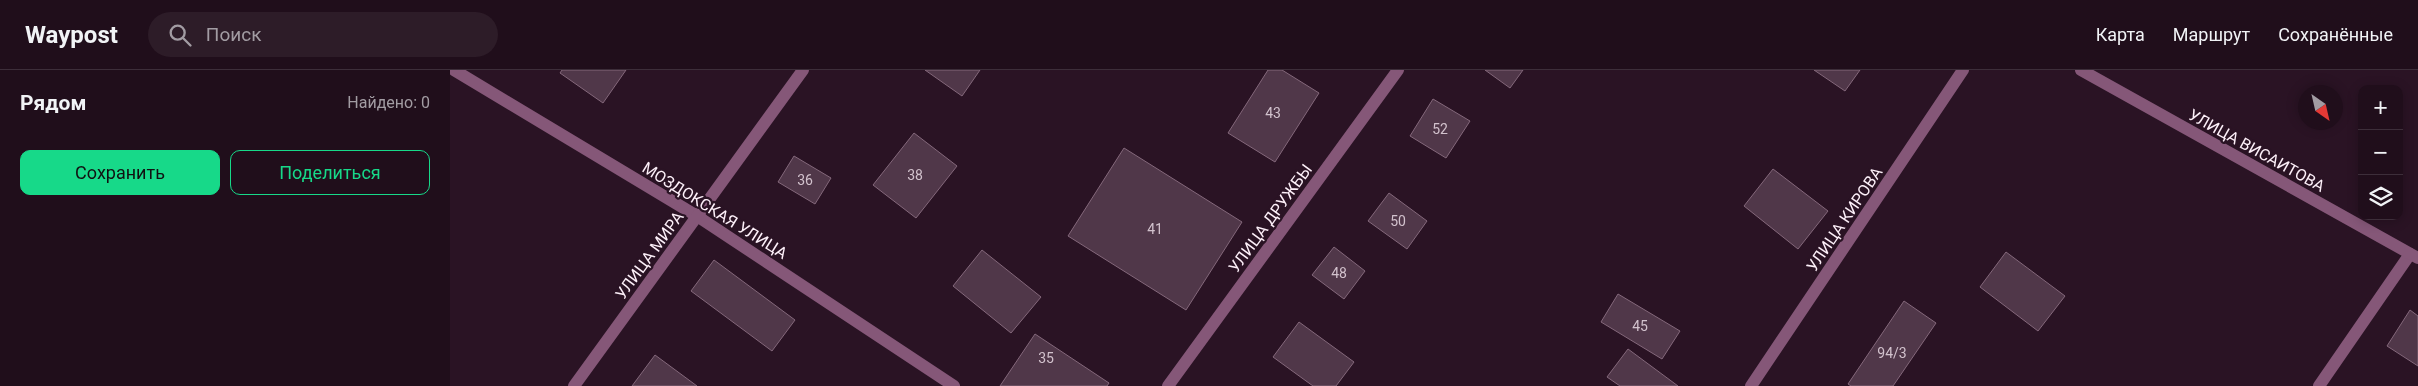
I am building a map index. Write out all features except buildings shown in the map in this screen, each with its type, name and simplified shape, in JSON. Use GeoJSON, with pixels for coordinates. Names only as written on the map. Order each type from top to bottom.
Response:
{"type":"FeatureCollection","features":[{"type":"Feature","properties":{"kind":"street","name":"МОЗДОКСКАЯ УЛИЦА"},"geometry":{"type":"LineString","coordinates":[[454,70],[697,216],[954,386]]}},
{"type":"Feature","properties":{"kind":"street","name":"УЛИЦА МИРА"},"geometry":{"type":"LineString","coordinates":[[574,386],[803,70]]}},
{"type":"Feature","properties":{"kind":"street","name":"УЛИЦА ДРУЖБЫ"},"geometry":{"type":"LineString","coordinates":[[1168,386],[1398,70]]}},
{"type":"Feature","properties":{"kind":"street","name":"УЛИЦА КИРОВА"},"geometry":{"type":"LineString","coordinates":[[1751,386],[1964,70]]}},
{"type":"Feature","properties":{"kind":"street","name":"УЛИЦА ВИСАИТОВА"},"geometry":{"type":"LineString","coordinates":[[2081,70],[2414,256]]}},
{"type":"Feature","properties":{"kind":"street"},"geometry":{"type":"LineString","coordinates":[[2320,386],[2414,256]]}}]}
